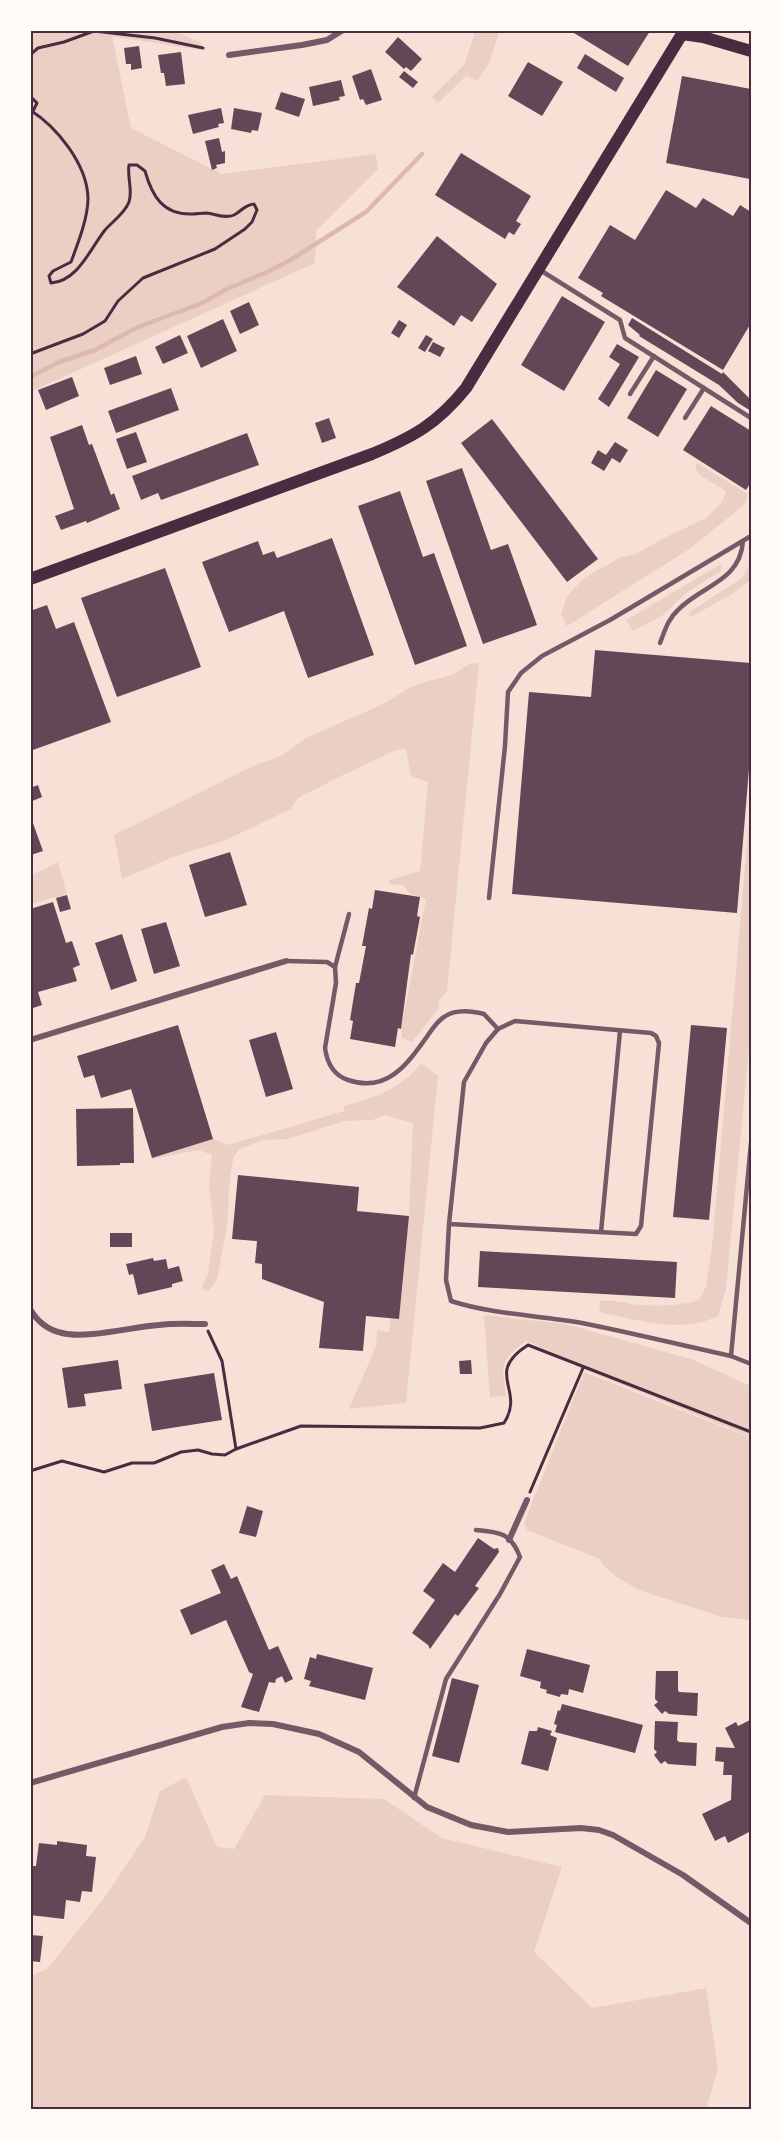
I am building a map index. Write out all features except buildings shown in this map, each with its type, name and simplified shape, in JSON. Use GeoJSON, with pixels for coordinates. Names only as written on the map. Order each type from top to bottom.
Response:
{"type":"FeatureCollection","features":[{"type":"Feature","properties":{"kind":"main road"},"geometry":{"type":"LineString","coordinates":[[30,579],[372,454],[400,443],[425,429],[439,418],[466,388],[681,32],[751,51]]}},
{"type":"Feature","properties":{"kind":"street"},"geometry":{"type":"LineString","coordinates":[[229,55],[327,40],[343,30]]}},
{"type":"Feature","properties":{"kind":"street"},"geometry":{"type":"LineString","coordinates":[[30,1040],[286,961]]}},
{"type":"Feature","properties":{"kind":"street"},"geometry":{"type":"LineString","coordinates":[[30,1309],[34,1316],[49,1328],[61,1333],[76,1335],[162,1324],[205,1324]]}},
{"type":"Feature","properties":{"kind":"street"},"geometry":{"type":"LineString","coordinates":[[509,1540],[527,1500]]}},
{"type":"Feature","properties":{"kind":"street"},"geometry":{"type":"LineString","coordinates":[[30,1783],[222,1726],[249,1723],[273,1724],[319,1734],[359,1752],[414,1798],[444,1815],[490,1830],[508,1832],[581,1828],[599,1830],[613,1835],[683,1875],[751,1923]]}},
{"type":"Feature","properties":{"kind":"lane"},"geometry":{"type":"LineString","coordinates":[[538,269],[620,320],[625,338],[751,418]]}},
{"type":"Feature","properties":{"kind":"lane"},"geometry":{"type":"LineString","coordinates":[[630,394],[654,356]]}},
{"type":"Feature","properties":{"kind":"lane"},"geometry":{"type":"LineString","coordinates":[[685,418],[704,388]]}},
{"type":"Feature","properties":{"kind":"lane"},"geometry":{"type":"LineString","coordinates":[[489,898],[505,746],[508,692],[514,682],[521,673],[542,656],[610,620],[751,536]]}},
{"type":"Feature","properties":{"kind":"lane"},"geometry":{"type":"LineString","coordinates":[[660,643],[669,620],[678,609],[733,570],[740,560],[743,542]]}},
{"type":"Feature","properties":{"kind":"lane"},"geometry":{"type":"LineString","coordinates":[[349,914],[335,967],[336,983],[325,1048],[326,1059],[331,1069],[342,1078],[369,1084],[382,1082],[401,1070],[436,1024],[448,1014],[466,1011],[484,1014],[498,1029]]}},
{"type":"Feature","properties":{"kind":"lane"},"geometry":{"type":"LineString","coordinates":[[286,961],[327,962],[335,967]]}},
{"type":"Feature","properties":{"kind":"lane"},"geometry":{"type":"LineString","coordinates":[[449,1224],[636,1234],[642,1226],[659,1043],[656,1036],[651,1033],[515,1022],[498,1029],[486,1043],[464,1082],[449,1224],[446,1280],[451,1301],[472,1308],[517,1316],[580,1323],[731,1356],[751,1364]]}},
{"type":"Feature","properties":{"kind":"lane"},"geometry":{"type":"LineString","coordinates":[[601,1232],[620,1031]]}},
{"type":"Feature","properties":{"kind":"lane"},"geometry":{"type":"LineString","coordinates":[[731,1356],[751,1143]]}},
{"type":"Feature","properties":{"kind":"lane"},"geometry":{"type":"LineString","coordinates":[[414,1798],[446,1679],[500,1594],[519,1557],[514,1543],[496,1532],[476,1530]]}},
{"type":"Feature","properties":{"kind":"path"},"geometry":{"type":"LineString","coordinates":[[30,55],[38,48],[64,42],[94,31],[111,31],[204,48]]}},
{"type":"Feature","properties":{"kind":"path"},"geometry":{"type":"LineString","coordinates":[[30,96],[37,103],[32,110],[50,126],[79,165],[88,198],[71,262],[53,271],[49,276],[51,283],[60,282],[70,276],[129,202],[127,176],[129,165],[137,165],[145,171],[151,191],[169,210],[222,217],[235,215],[246,205],[254,204],[256,210],[246,230],[215,249],[142,278],[118,301],[105,321],[83,334],[30,354]]}},
{"type":"Feature","properties":{"kind":"path"},"geometry":{"type":"LineString","coordinates":[[205,1324],[222,1361],[236,1449]]}},
{"type":"Feature","properties":{"kind":"path"},"geometry":{"type":"LineString","coordinates":[[30,1471],[62,1461],[104,1472],[132,1463],[154,1463],[181,1452],[198,1450],[225,1455],[301,1426],[480,1428],[504,1423],[511,1413],[512,1404],[507,1365],[513,1354],[528,1345],[751,1432]]}},
{"type":"Feature","properties":{"kind":"path"},"geometry":{"type":"LineString","coordinates":[[527,1500],[583,1368]]}},
{"type":"Feature","properties":{"kind":"shaded area"},"geometry":{"type":"Polygon","coordinates":[[[30,30],[172,30],[202,43],[200,50],[112,36],[131,128],[222,174],[376,154],[378,169],[316,231],[315,263],[30,392],[30,30]]]}},
{"type":"Feature","properties":{"kind":"shaded area"},"geometry":{"type":"Polygon","coordinates":[[[476,30],[500,30],[489,63],[477,81],[466,76],[438,103],[432,97],[464,65],[476,30]]]}},
{"type":"Feature","properties":{"kind":"shaded area"},"geometry":{"type":"Polygon","coordinates":[[[697,463],[748,494],[745,504],[688,550],[567,626],[561,614],[567,596],[584,578],[621,557],[636,554],[706,518],[722,502],[726,492],[698,472],[695,468],[697,463]]]}},
{"type":"Feature","properties":{"kind":"shaded area"},"geometry":{"type":"Polygon","coordinates":[[[751,562],[751,580],[732,594],[691,617],[689,614],[691,611],[742,578],[751,562]]]}},
{"type":"Feature","properties":{"kind":"shaded area"},"geometry":{"type":"Polygon","coordinates":[[[721,564],[721,571],[686,593],[663,615],[633,631],[626,620],[721,564]]]}},
{"type":"Feature","properties":{"kind":"shaded area"},"geometry":{"type":"Polygon","coordinates":[[[479,663],[447,991],[438,1002],[439,1008],[412,1042],[402,1038],[401,1029],[426,899],[410,894],[403,885],[389,884],[389,880],[420,871],[428,782],[411,776],[406,749],[396,750],[339,777],[298,798],[291,809],[226,840],[173,857],[122,879],[114,835],[253,766],[280,756],[308,737],[381,705],[411,687],[452,675],[470,664],[479,663]]]}},
{"type":"Feature","properties":{"kind":"shaded area"},"geometry":{"type":"Polygon","coordinates":[[[751,797],[751,1028],[726,1289],[718,1316],[690,1324],[661,1324],[602,1313],[599,1308],[600,1301],[638,1305],[676,1304],[699,1300],[706,1287],[712,1247],[751,797]]]}},
{"type":"Feature","properties":{"kind":"shaded area"},"geometry":{"type":"Polygon","coordinates":[[[58,862],[67,894],[30,904],[30,876],[58,862]]]}},
{"type":"Feature","properties":{"kind":"shaded area"},"geometry":{"type":"Polygon","coordinates":[[[421,1063],[438,1076],[406,1403],[349,1409],[376,1346],[377,1330],[389,1332],[391,1318],[399,1319],[409,1216],[413,1123],[384,1115],[373,1120],[344,1121],[288,1139],[263,1140],[240,1149],[234,1156],[230,1177],[227,1226],[217,1280],[208,1291],[201,1289],[208,1273],[214,1230],[209,1185],[212,1155],[199,1150],[152,1158],[213,1139],[228,1145],[344,1111],[344,1106],[377,1096],[396,1086],[421,1063]]]}},
{"type":"Feature","properties":{"kind":"shaded area"},"geometry":{"type":"Polygon","coordinates":[[[484,1315],[566,1324],[691,1359],[751,1386],[751,1437],[585,1370],[526,1341],[511,1354],[504,1364],[506,1396],[490,1397],[484,1315]]]}},
{"type":"Feature","properties":{"kind":"shaded area"},"geometry":{"type":"Polygon","coordinates":[[[584,1372],[751,1438],[751,1620],[722,1617],[639,1590],[618,1578],[603,1565],[600,1559],[527,1530],[524,1523],[584,1372]]]}},
{"type":"Feature","properties":{"kind":"shaded area"},"geometry":{"type":"Polygon","coordinates":[[[186,1777],[217,1847],[234,1849],[265,1795],[384,1799],[442,1838],[562,1867],[534,1952],[592,2008],[706,1988],[718,2068],[706,2110],[30,2110],[30,1976],[47,1969],[104,1898],[145,1837],[160,1791],[186,1777]]]}},
{"type":"Feature","properties":{"kind":"waterway"},"geometry":{"type":"LineString","coordinates":[[30,377],[59,362],[95,350],[138,327],[200,304],[292,259],[366,212],[422,154]]}}]}
